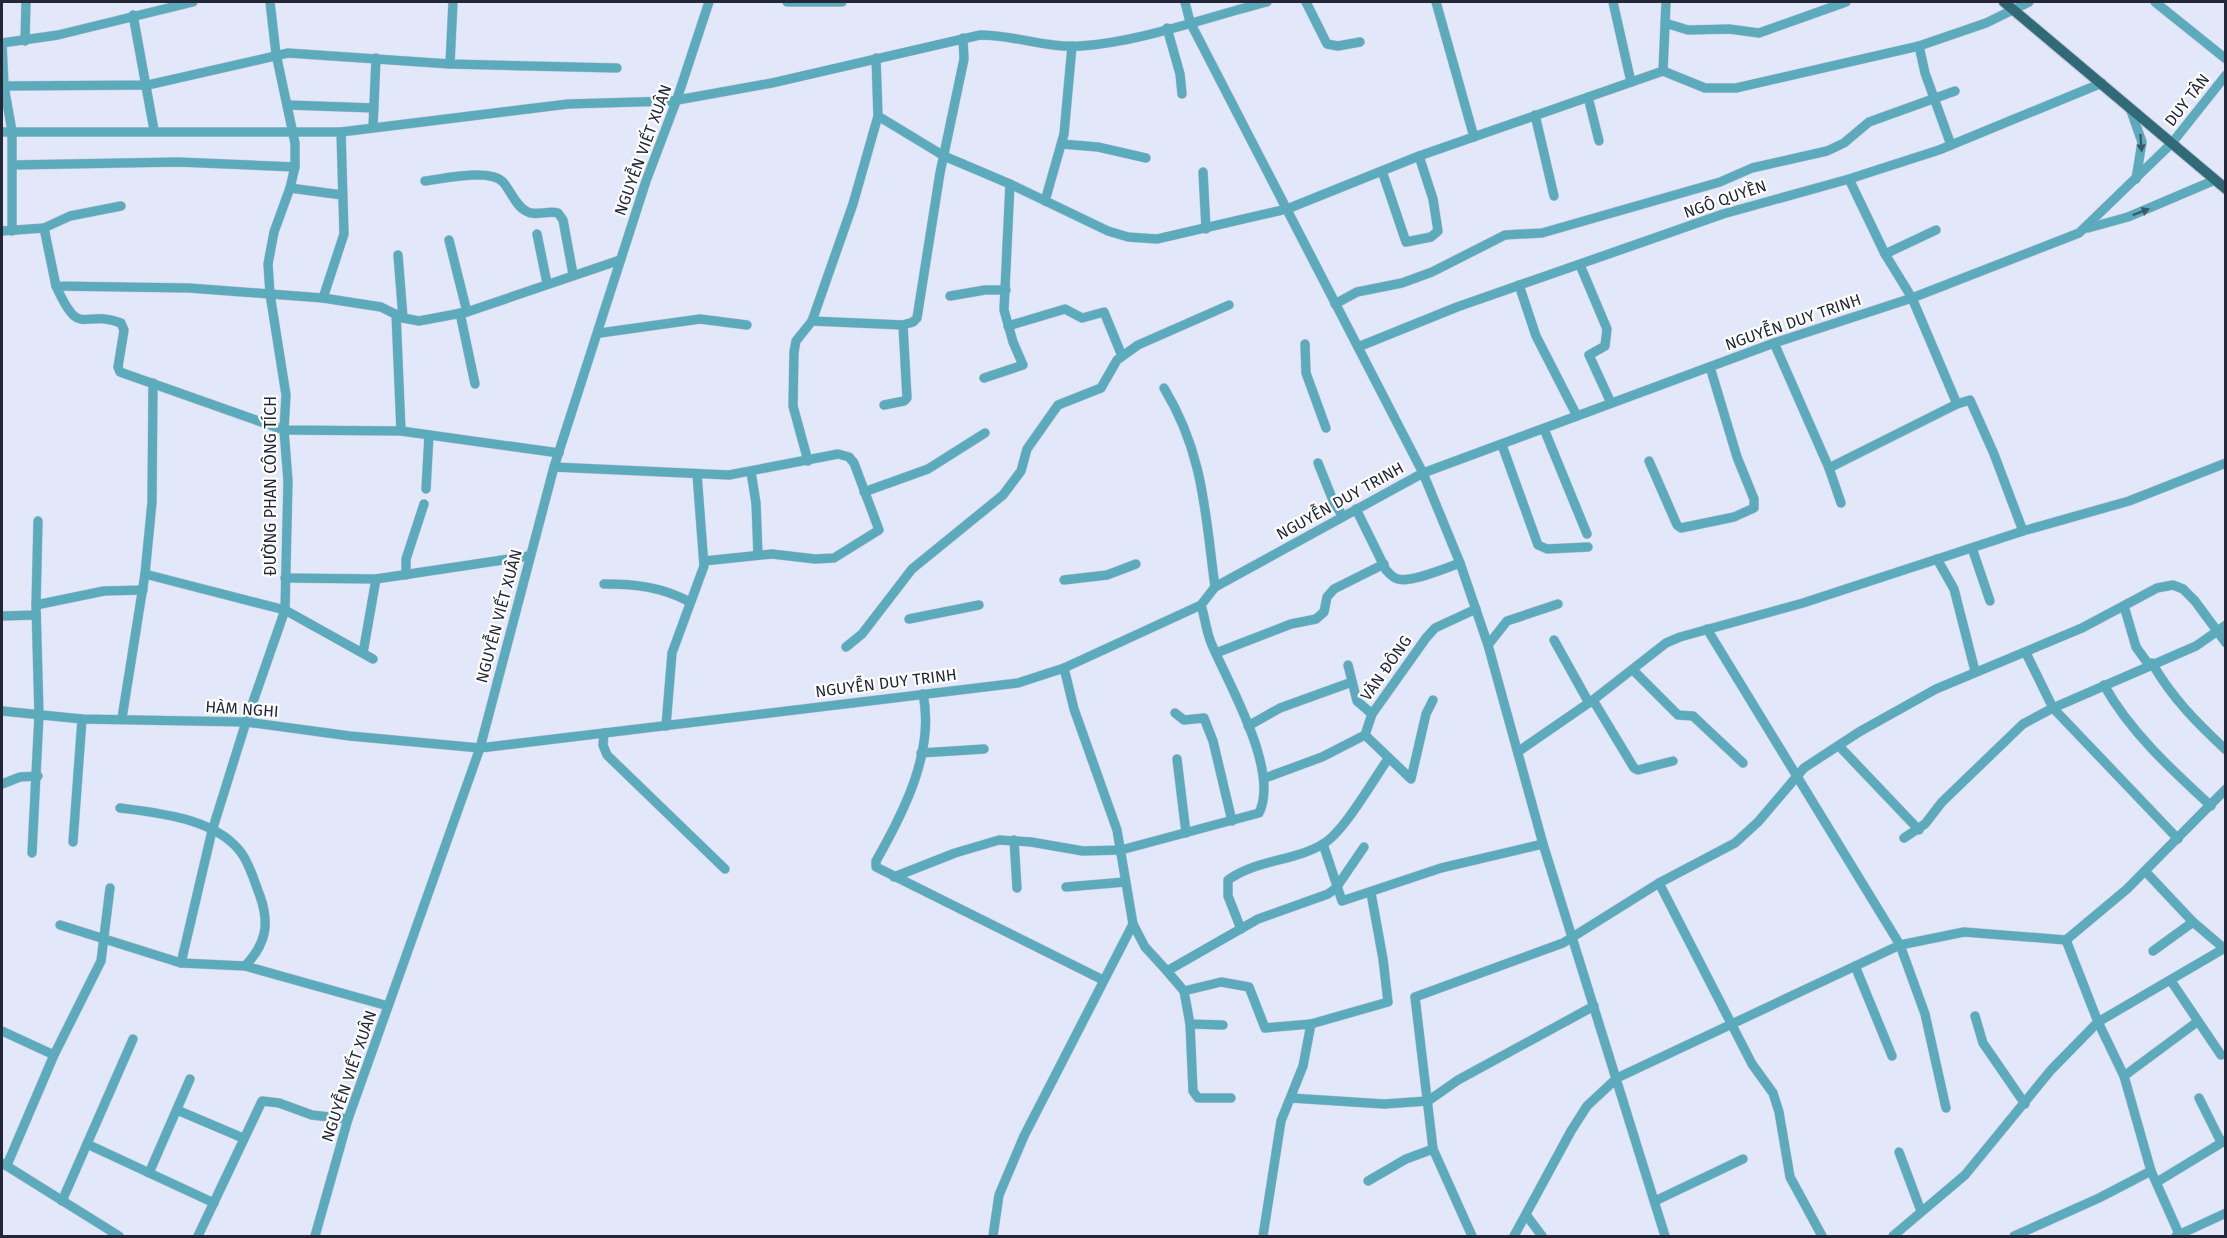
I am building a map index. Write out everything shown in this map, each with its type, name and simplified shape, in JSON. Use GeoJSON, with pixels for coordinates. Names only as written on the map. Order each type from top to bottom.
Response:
{"type":"FeatureCollection","features":[{"type":"Feature","properties":{"kind":"main road"},"geometry":{"type":"LineString","coordinates":[[2008,5],[2226,189]]}},
{"type":"Feature","properties":{"kind":"street"},"geometry":{"type":"LineString","coordinates":[[25,41],[26,2]]}},
{"type":"Feature","properties":{"kind":"street"},"geometry":{"type":"LineString","coordinates":[[121,206],[70,216],[44,228],[7,231],[14,170],[12,131],[4,86],[2,43],[25,41],[193,2]]}},
{"type":"Feature","properties":{"kind":"street","name":"ĐƯỜNG PHAN CÔNG TÍCH"},"geometry":{"type":"LineString","coordinates":[[181,963],[212,831],[246,722],[285,610],[288,481],[284,430],[286,394],[270,294],[268,264],[274,232],[295,167],[293,130],[276,54],[270,2]]}},
{"type":"Feature","properties":{"kind":"street"},"geometry":{"type":"LineString","coordinates":[[450,64],[453,2]]}},
{"type":"Feature","properties":{"kind":"street","name":"NGUYỄN VIẾT XUÂN"},"geometry":{"type":"LineString","coordinates":[[315,1236],[348,1119],[480,748],[554,468],[600,333],[620,260],[709,2]]}},
{"type":"Feature","properties":{"kind":"street"},"geometry":{"type":"LineString","coordinates":[[787,2],[842,2]]}},
{"type":"Feature","properties":{"kind":"street"},"geometry":{"type":"LineString","coordinates":[[1185,2],[1190,21],[1423,473],[1460,563],[1488,645],[1543,844],[1665,1236]]}},
{"type":"Feature","properties":{"kind":"street"},"geometry":{"type":"LineString","coordinates":[[2,132],[293,130],[341,132],[568,104],[677,99],[772,83],[963,38],[1000,35],[1072,46],[1112,41],[1267,2]]}},
{"type":"Feature","properties":{"kind":"street"},"geometry":{"type":"LineString","coordinates":[[1306,2],[1328,44],[1338,46],[1360,42]]}},
{"type":"Feature","properties":{"kind":"street"},"geometry":{"type":"LineString","coordinates":[[1436,2],[1474,137]]}},
{"type":"Feature","properties":{"kind":"street"},"geometry":{"type":"LineString","coordinates":[[1613,2],[1632,82]]}},
{"type":"Feature","properties":{"kind":"street"},"geometry":{"type":"LineString","coordinates":[[1664,71],[1666,2]]}},
{"type":"Feature","properties":{"kind":"street"},"geometry":{"type":"LineString","coordinates":[[1665,23],[1688,30],[1729,29],[1759,33],[1846,2]]}},
{"type":"Feature","properties":{"kind":"street"},"geometry":{"type":"LineString","coordinates":[[878,116],[944,156],[1010,184],[1108,231],[1128,237],[1157,239],[1287,209],[1419,156],[1664,71],[1706,88],[1736,88],[1919,46],[1986,23],[2008,5],[2029,2]]}},
{"type":"Feature","properties":{"kind":"street"},"geometry":{"type":"LineString","coordinates":[[2155,2],[2226,58]]}},
{"type":"Feature","properties":{"kind":"street"},"geometry":{"type":"LineString","coordinates":[[133,15],[148,85],[154,130]]}},
{"type":"Feature","properties":{"kind":"street"},"geometry":{"type":"LineString","coordinates":[[1167,27],[1180,74],[1182,94]]}},
{"type":"Feature","properties":{"kind":"street"},"geometry":{"type":"LineString","coordinates":[[812,321],[903,326],[913,322],[918,311],[944,156],[964,59],[963,38]]}},
{"type":"Feature","properties":{"kind":"street"},"geometry":{"type":"LineString","coordinates":[[1045,201],[1062,144],[1067,116],[1072,46]]}},
{"type":"Feature","properties":{"kind":"street"},"geometry":{"type":"LineString","coordinates":[[1919,46],[1933,98],[1951,145]]}},
{"type":"Feature","properties":{"kind":"street"},"geometry":{"type":"LineString","coordinates":[[4,86],[148,85],[276,54],[450,64],[616,68]]}},
{"type":"Feature","properties":{"kind":"street"},"geometry":{"type":"LineString","coordinates":[[373,128],[376,58]]}},
{"type":"Feature","properties":{"kind":"street"},"geometry":{"type":"LineString","coordinates":[[808,461],[793,406],[792,372],[796,341],[812,321],[853,204],[878,116],[876,58]]}},
{"type":"Feature","properties":{"kind":"street","name":"DUY TÂN"},"geometry":{"type":"LineString","coordinates":[[2172,143],[2226,75]]}},
{"type":"Feature","properties":{"kind":"street","name":"NGÔ QUYỀN"},"geometry":{"type":"LineString","coordinates":[[1358,347],[1519,285],[1758,203],[1849,179],[1951,145],[2102,83]]}},
{"type":"Feature","properties":{"kind":"street"},"geometry":{"type":"LineString","coordinates":[[1335,304],[1357,292],[1402,283],[1432,272],[1505,235],[1542,233],[1720,182],[1752,168],[1827,151],[1844,143],[1869,122],[1955,91]]}},
{"type":"Feature","properties":{"kind":"street"},"geometry":{"type":"LineString","coordinates":[[1588,97],[1599,141]]}},
{"type":"Feature","properties":{"kind":"street"},"geometry":{"type":"LineString","coordinates":[[288,105],[374,108]]}},
{"type":"Feature","properties":{"kind":"street"},"geometry":{"type":"LineString","coordinates":[[2129,106],[2142,142],[2135,181]]}},
{"type":"Feature","properties":{"kind":"street"},"geometry":{"type":"LineString","coordinates":[[1535,115],[1554,196]]}},
{"type":"Feature","properties":{"kind":"street"},"geometry":{"type":"LineString","coordinates":[[323,298],[344,234],[341,132]]}},
{"type":"Feature","properties":{"kind":"street","name":"NGUYỄN DUY TRINH"},"geometry":{"type":"LineString","coordinates":[[480,748],[1018,683],[1064,668],[1201,604],[1215,587],[1423,473],[1774,343],[1912,298],[2072,236],[2085,229],[2172,143]]}},
{"type":"Feature","properties":{"kind":"street"},"geometry":{"type":"LineString","coordinates":[[1062,144],[1098,147],[1146,158]]}},
{"type":"Feature","properties":{"kind":"street"},"geometry":{"type":"LineString","coordinates":[[1383,171],[1406,242],[1431,237],[1438,231],[1436,213],[1419,156]]}},
{"type":"Feature","properties":{"kind":"street"},"geometry":{"type":"LineString","coordinates":[[2,176],[14,170],[178,162],[295,167]]}},
{"type":"Feature","properties":{"kind":"street"},"geometry":{"type":"LineString","coordinates":[[1203,172],[1206,229]]}},
{"type":"Feature","properties":{"kind":"street"},"geometry":{"type":"LineString","coordinates":[[425,181],[462,176],[495,177],[503,183],[524,210],[558,213],[563,220],[573,274]]}},
{"type":"Feature","properties":{"kind":"street"},"geometry":{"type":"LineString","coordinates":[[1849,179],[1885,254],[1912,298],[1957,404]]}},
{"type":"Feature","properties":{"kind":"street"},"geometry":{"type":"LineString","coordinates":[[2085,229],[2128,217],[2215,180]]}},
{"type":"Feature","properties":{"kind":"street"},"geometry":{"type":"LineString","coordinates":[[984,378],[1023,365],[1004,309],[1010,184]]}},
{"type":"Feature","properties":{"kind":"street"},"geometry":{"type":"LineString","coordinates":[[290,188],[342,195]]}},
{"type":"Feature","properties":{"kind":"street"},"geometry":{"type":"LineString","coordinates":[[44,228],[56,285],[68,312],[74,317],[121,323],[124,330],[118,370],[284,430],[401,431],[559,453]]}},
{"type":"Feature","properties":{"kind":"street"},"geometry":{"type":"LineString","coordinates":[[1885,254],[1936,230]]}},
{"type":"Feature","properties":{"kind":"street"},"geometry":{"type":"LineString","coordinates":[[537,234],[547,283]]}},
{"type":"Feature","properties":{"kind":"street"},"geometry":{"type":"LineString","coordinates":[[449,240],[475,384]]}},
{"type":"Feature","properties":{"kind":"street"},"geometry":{"type":"LineString","coordinates":[[398,255],[401,431]]}},
{"type":"Feature","properties":{"kind":"street"},"geometry":{"type":"LineString","coordinates":[[56,285],[189,288],[323,298],[381,307],[400,316],[419,321],[464,313],[573,274],[620,260]]}},
{"type":"Feature","properties":{"kind":"street"},"geometry":{"type":"LineString","coordinates":[[1580,265],[1607,329],[1605,346],[1589,355],[1611,403]]}},
{"type":"Feature","properties":{"kind":"street"},"geometry":{"type":"LineString","coordinates":[[1519,285],[1536,336],[1577,416]]}},
{"type":"Feature","properties":{"kind":"street"},"geometry":{"type":"LineString","coordinates":[[950,296],[985,290],[1006,290]]}},
{"type":"Feature","properties":{"kind":"street"},"geometry":{"type":"LineString","coordinates":[[846,647],[862,634],[912,569],[1003,495],[1021,471],[1028,449],[1058,405],[1101,388],[1117,360],[1138,345],[1185,322],[1229,305]]}},
{"type":"Feature","properties":{"kind":"street"},"geometry":{"type":"LineString","coordinates":[[1008,326],[1065,309],[1082,318],[1104,312],[1122,356]]}},
{"type":"Feature","properties":{"kind":"street"},"geometry":{"type":"LineString","coordinates":[[600,333],[700,319],[747,325]]}},
{"type":"Feature","properties":{"kind":"street"},"geometry":{"type":"LineString","coordinates":[[884,405],[908,398],[903,326]]}},
{"type":"Feature","properties":{"kind":"street"},"geometry":{"type":"LineString","coordinates":[[1774,343],[1829,468],[1841,503]]}},
{"type":"Feature","properties":{"kind":"street"},"geometry":{"type":"LineString","coordinates":[[1305,344],[1306,374],[1326,428]]}},
{"type":"Feature","properties":{"kind":"street"},"geometry":{"type":"LineString","coordinates":[[1649,461],[1677,525],[1681,528],[1734,517],[1754,508],[1754,499],[1737,457],[1710,367]]}},
{"type":"Feature","properties":{"kind":"street"},"geometry":{"type":"LineString","coordinates":[[122,718],[146,574],[152,502],[153,383]]}},
{"type":"Feature","properties":{"kind":"street"},"geometry":{"type":"LineString","coordinates":[[1164,388],[1174,405],[1196,458],[1215,587]]}},
{"type":"Feature","properties":{"kind":"street"},"geometry":{"type":"LineString","coordinates":[[1829,468],[1957,404],[1971,400],[2023,531]]}},
{"type":"Feature","properties":{"kind":"street"},"geometry":{"type":"LineString","coordinates":[[1544,429],[1587,534]]}},
{"type":"Feature","properties":{"kind":"street"},"geometry":{"type":"LineString","coordinates":[[864,492],[928,469],[985,434]]}},
{"type":"Feature","properties":{"kind":"street"},"geometry":{"type":"LineString","coordinates":[[426,489],[429,435]]}},
{"type":"Feature","properties":{"kind":"street"},"geometry":{"type":"LineString","coordinates":[[1502,445],[1538,545],[1548,549],[1588,547]]}},
{"type":"Feature","properties":{"kind":"street"},"geometry":{"type":"LineString","coordinates":[[554,468],[729,475],[838,454],[849,457],[858,471],[879,530],[840,556],[815,559],[780,554],[704,561]]}},
{"type":"Feature","properties":{"kind":"street"},"geometry":{"type":"LineString","coordinates":[[1318,463],[1334,503],[1343,516]]}},
{"type":"Feature","properties":{"kind":"street"},"geometry":{"type":"LineString","coordinates":[[1519,751],[1591,702],[1666,644],[1707,629],[1803,603],[2023,531],[2129,501],[2226,463]]}},
{"type":"Feature","properties":{"kind":"street"},"geometry":{"type":"LineString","coordinates":[[751,472],[757,514],[758,555]]}},
{"type":"Feature","properties":{"kind":"street"},"geometry":{"type":"LineString","coordinates":[[666,726],[669,666],[702,573],[704,561],[698,474]]}},
{"type":"Feature","properties":{"kind":"street"},"geometry":{"type":"LineString","coordinates":[[406,575],[406,559],[424,504]]}},
{"type":"Feature","properties":{"kind":"street"},"geometry":{"type":"LineString","coordinates":[[1356,509],[1383,564],[1395,578],[1400,580],[1460,563]]}},
{"type":"Feature","properties":{"kind":"street"},"geometry":{"type":"LineString","coordinates":[[32,853],[38,776],[36,605],[38,521]]}},
{"type":"Feature","properties":{"kind":"street"},"geometry":{"type":"LineString","coordinates":[[1972,548],[1990,601]]}},
{"type":"Feature","properties":{"kind":"street"},"geometry":{"type":"LineString","coordinates":[[285,578],[376,579],[529,556]]}},
{"type":"Feature","properties":{"kind":"street"},"geometry":{"type":"LineString","coordinates":[[1938,559],[1954,589],[1975,671]]}},
{"type":"Feature","properties":{"kind":"street"},"geometry":{"type":"LineString","coordinates":[[1064,580],[1107,575],[1136,564]]}},
{"type":"Feature","properties":{"kind":"street"},"geometry":{"type":"LineString","coordinates":[[1216,653],[1291,624],[1316,620],[1324,612],[1327,597],[1334,589],[1383,564]]}},
{"type":"Feature","properties":{"kind":"street"},"geometry":{"type":"LineString","coordinates":[[146,574],[285,610],[374,659]]}},
{"type":"Feature","properties":{"kind":"street"},"geometry":{"type":"LineString","coordinates":[[363,653],[376,579]]}},
{"type":"Feature","properties":{"kind":"street"},"geometry":{"type":"LineString","coordinates":[[604,584],[633,584],[666,590],[690,603]]}},
{"type":"Feature","properties":{"kind":"street"},"geometry":{"type":"LineString","coordinates":[[1472,1236],[1433,1149],[1415,997],[1563,943],[1659,883],[1735,843],[1748,833],[1804,768],[1897,710],[1975,671],[2026,653],[2082,628],[2157,588],[2173,585],[2183,589],[2195,601],[2216,634],[2226,643]]}},
{"type":"Feature","properties":{"kind":"street"},"geometry":{"type":"LineString","coordinates":[[36,605],[104,591],[142,590]]}},
{"type":"Feature","properties":{"kind":"street"},"geometry":{"type":"LineString","coordinates":[[894,877],[986,843],[1014,840],[1083,851],[1121,850],[1259,813],[1263,805],[1265,778],[1248,726],[1211,643],[1201,604]]}},
{"type":"Feature","properties":{"kind":"street"},"geometry":{"type":"LineString","coordinates":[[1488,645],[1507,621],[1558,604]]}},
{"type":"Feature","properties":{"kind":"street"},"geometry":{"type":"LineString","coordinates":[[909,619],[978,605]]}},
{"type":"Feature","properties":{"kind":"street"},"geometry":{"type":"LineString","coordinates":[[2124,606],[2136,647],[2188,715],[2226,750]]}},
{"type":"Feature","properties":{"kind":"street","name":"VĂN ĐÔNG"},"geometry":{"type":"LineString","coordinates":[[1365,735],[1372,714],[1435,627],[1476,609]]}},
{"type":"Feature","properties":{"kind":"street"},"geometry":{"type":"LineString","coordinates":[[2,616],[36,615]]}},
{"type":"Feature","properties":{"kind":"street"},"geometry":{"type":"LineString","coordinates":[[1904,838],[1919,830],[1996,748],[2023,724],[2150,664],[2196,646],[2216,634],[2226,624]]}},
{"type":"Feature","properties":{"kind":"street"},"geometry":{"type":"LineString","coordinates":[[1707,629],[1795,777],[1900,945],[1924,1014],[1946,1108]]}},
{"type":"Feature","properties":{"kind":"street"},"geometry":{"type":"LineString","coordinates":[[1554,640],[1634,768],[1638,770],[1673,760]]}},
{"type":"Feature","properties":{"kind":"street"},"geometry":{"type":"LineString","coordinates":[[2026,653],[2053,708],[2178,839]]}},
{"type":"Feature","properties":{"kind":"street"},"geometry":{"type":"LineString","coordinates":[[1348,665],[1357,701],[1372,714]]}},
{"type":"Feature","properties":{"kind":"street"},"geometry":{"type":"LineString","coordinates":[[1064,668],[1074,709],[1116,830],[1133,924],[1145,947],[1184,991],[1190,1024],[1192,1091],[1198,1098],[1231,1098]]}},
{"type":"Feature","properties":{"kind":"street"},"geometry":{"type":"LineString","coordinates":[[1633,670],[1678,715],[1693,716],[1743,763]]}},
{"type":"Feature","properties":{"kind":"street"},"geometry":{"type":"LineString","coordinates":[[1248,726],[1280,708],[1352,682]]}},
{"type":"Feature","properties":{"kind":"street"},"geometry":{"type":"LineString","coordinates":[[2104,685],[2118,710],[2175,774],[2211,806]]}},
{"type":"Feature","properties":{"kind":"street"},"geometry":{"type":"LineString","coordinates":[[923,694],[926,720],[921,753],[909,795],[876,861],[876,867],[1103,980]]}},
{"type":"Feature","properties":{"kind":"street"},"geometry":{"type":"LineString","coordinates":[[1265,778],[1322,757],[1365,735],[1411,779],[1426,714],[1433,700]]}},
{"type":"Feature","properties":{"kind":"street","name":"HÀM NGHI"},"geometry":{"type":"LineString","coordinates":[[2,711],[82,719],[246,722],[350,736],[480,748]]}},
{"type":"Feature","properties":{"kind":"street"},"geometry":{"type":"LineString","coordinates":[[1174,713],[1184,720],[1204,718],[1213,741],[1232,821]]}},
{"type":"Feature","properties":{"kind":"street"},"geometry":{"type":"LineString","coordinates":[[73,842],[82,719]]}},
{"type":"Feature","properties":{"kind":"street"},"geometry":{"type":"LineString","coordinates":[[604,733],[603,745],[607,755],[722,866]]}},
{"type":"Feature","properties":{"kind":"street"},"geometry":{"type":"LineString","coordinates":[[1839,746],[1919,830]]}},
{"type":"Feature","properties":{"kind":"street"},"geometry":{"type":"LineString","coordinates":[[921,753],[984,749]]}},
{"type":"Feature","properties":{"kind":"street"},"geometry":{"type":"LineString","coordinates":[[1177,759],[1186,833]]}},
{"type":"Feature","properties":{"kind":"street"},"geometry":{"type":"LineString","coordinates":[[1241,929],[1228,896],[1228,880],[1250,868],[1323,844],[1350,814],[1388,759]]}},
{"type":"Feature","properties":{"kind":"street"},"geometry":{"type":"LineString","coordinates":[[2,784],[20,777],[38,776]]}},
{"type":"Feature","properties":{"kind":"street"},"geometry":{"type":"LineString","coordinates":[[1514,1236],[1527,1216],[1570,1131],[1587,1106],[1617,1077],[1900,945],[1964,932],[2066,940],[2127,890],[2226,789]]}},
{"type":"Feature","properties":{"kind":"street"},"geometry":{"type":"LineString","coordinates":[[120,808],[172,816],[212,831],[231,842],[245,858],[265,912],[266,928],[263,942],[245,966]]}},
{"type":"Feature","properties":{"kind":"street"},"geometry":{"type":"LineString","coordinates":[[1014,840],[1017,888]]}},
{"type":"Feature","properties":{"kind":"street"},"geometry":{"type":"LineString","coordinates":[[1323,844],[1342,901],[1441,868],[1543,844]]}},
{"type":"Feature","properties":{"kind":"street"},"geometry":{"type":"LineString","coordinates":[[1167,971],[1273,912],[1336,888],[1364,847]]}},
{"type":"Feature","properties":{"kind":"street"},"geometry":{"type":"LineString","coordinates":[[1893,1236],[1965,1174],[2074,1044],[2098,1022],[2225,949],[2193,922],[2145,871]]}},
{"type":"Feature","properties":{"kind":"street"},"geometry":{"type":"LineString","coordinates":[[1066,887],[1125,882]]}},
{"type":"Feature","properties":{"kind":"street"},"geometry":{"type":"LineString","coordinates":[[1659,883],[1752,1064],[1773,1093],[1779,1112],[1790,1177],[1822,1236]]}},
{"type":"Feature","properties":{"kind":"street"},"geometry":{"type":"LineString","coordinates":[[110,888],[101,961],[54,1055],[4,1164],[118,1236]]}},
{"type":"Feature","properties":{"kind":"street"},"geometry":{"type":"LineString","coordinates":[[1184,991],[1221,982],[1249,987],[1265,1028],[1311,1024],[1388,1002],[1371,893]]}},
{"type":"Feature","properties":{"kind":"street"},"geometry":{"type":"LineString","coordinates":[[2153,951],[2193,922]]}},
{"type":"Feature","properties":{"kind":"street"},"geometry":{"type":"LineString","coordinates":[[993,1236],[999,1195],[1020,1146],[1133,924]]}},
{"type":"Feature","properties":{"kind":"street"},"geometry":{"type":"LineString","coordinates":[[60,925],[181,963],[245,966],[388,1006]]}},
{"type":"Feature","properties":{"kind":"street"},"geometry":{"type":"LineString","coordinates":[[2066,940],[2098,1022],[2124,1076],[2151,1170],[2179,1236],[2226,1213]]}},
{"type":"Feature","properties":{"kind":"street"},"geometry":{"type":"LineString","coordinates":[[1855,966],[1892,1056]]}},
{"type":"Feature","properties":{"kind":"street"},"geometry":{"type":"LineString","coordinates":[[2171,981],[2221,1055]]}},
{"type":"Feature","properties":{"kind":"street"},"geometry":{"type":"LineString","coordinates":[[1291,1098],[1384,1104],[1428,1101],[1458,1080],[1594,1006]]}},
{"type":"Feature","properties":{"kind":"street"},"geometry":{"type":"LineString","coordinates":[[1975,1016],[1983,1044],[2025,1104]]}},
{"type":"Feature","properties":{"kind":"street"},"geometry":{"type":"LineString","coordinates":[[2124,1076],[2197,1022]]}},
{"type":"Feature","properties":{"kind":"street"},"geometry":{"type":"LineString","coordinates":[[1190,1024],[1223,1025]]}},
{"type":"Feature","properties":{"kind":"street"},"geometry":{"type":"LineString","coordinates":[[1263,1236],[1281,1122],[1303,1066],[1311,1024]]}},
{"type":"Feature","properties":{"kind":"street"},"geometry":{"type":"LineString","coordinates":[[2,1031],[54,1055]]}},
{"type":"Feature","properties":{"kind":"street"},"geometry":{"type":"LineString","coordinates":[[62,1201],[133,1040]]}},
{"type":"Feature","properties":{"kind":"street"},"geometry":{"type":"LineString","coordinates":[[149,1173],[190,1079]]}},
{"type":"Feature","properties":{"kind":"street"},"geometry":{"type":"LineString","coordinates":[[2157,1182],[2224,1142],[2199,1098]]}},
{"type":"Feature","properties":{"kind":"street"},"geometry":{"type":"LineString","coordinates":[[198,1236],[262,1101],[279,1103],[312,1115],[348,1119]]}},
{"type":"Feature","properties":{"kind":"street"},"geometry":{"type":"LineString","coordinates":[[177,1110],[243,1138]]}},
{"type":"Feature","properties":{"kind":"street"},"geometry":{"type":"LineString","coordinates":[[87,1144],[214,1203]]}},
{"type":"Feature","properties":{"kind":"street"},"geometry":{"type":"LineString","coordinates":[[1368,1181],[1406,1159],[1433,1149]]}},
{"type":"Feature","properties":{"kind":"street"},"geometry":{"type":"LineString","coordinates":[[1899,1152],[1921,1211]]}},
{"type":"Feature","properties":{"kind":"street"},"geometry":{"type":"LineString","coordinates":[[1655,1201],[1743,1159]]}},
{"type":"Feature","properties":{"kind":"street"},"geometry":{"type":"LineString","coordinates":[[2014,1236],[2099,1198],[2151,1170]]}},
{"type":"Feature","properties":{"kind":"street"},"geometry":{"type":"LineString","coordinates":[[1527,1216],[1542,1236]]}}]}
